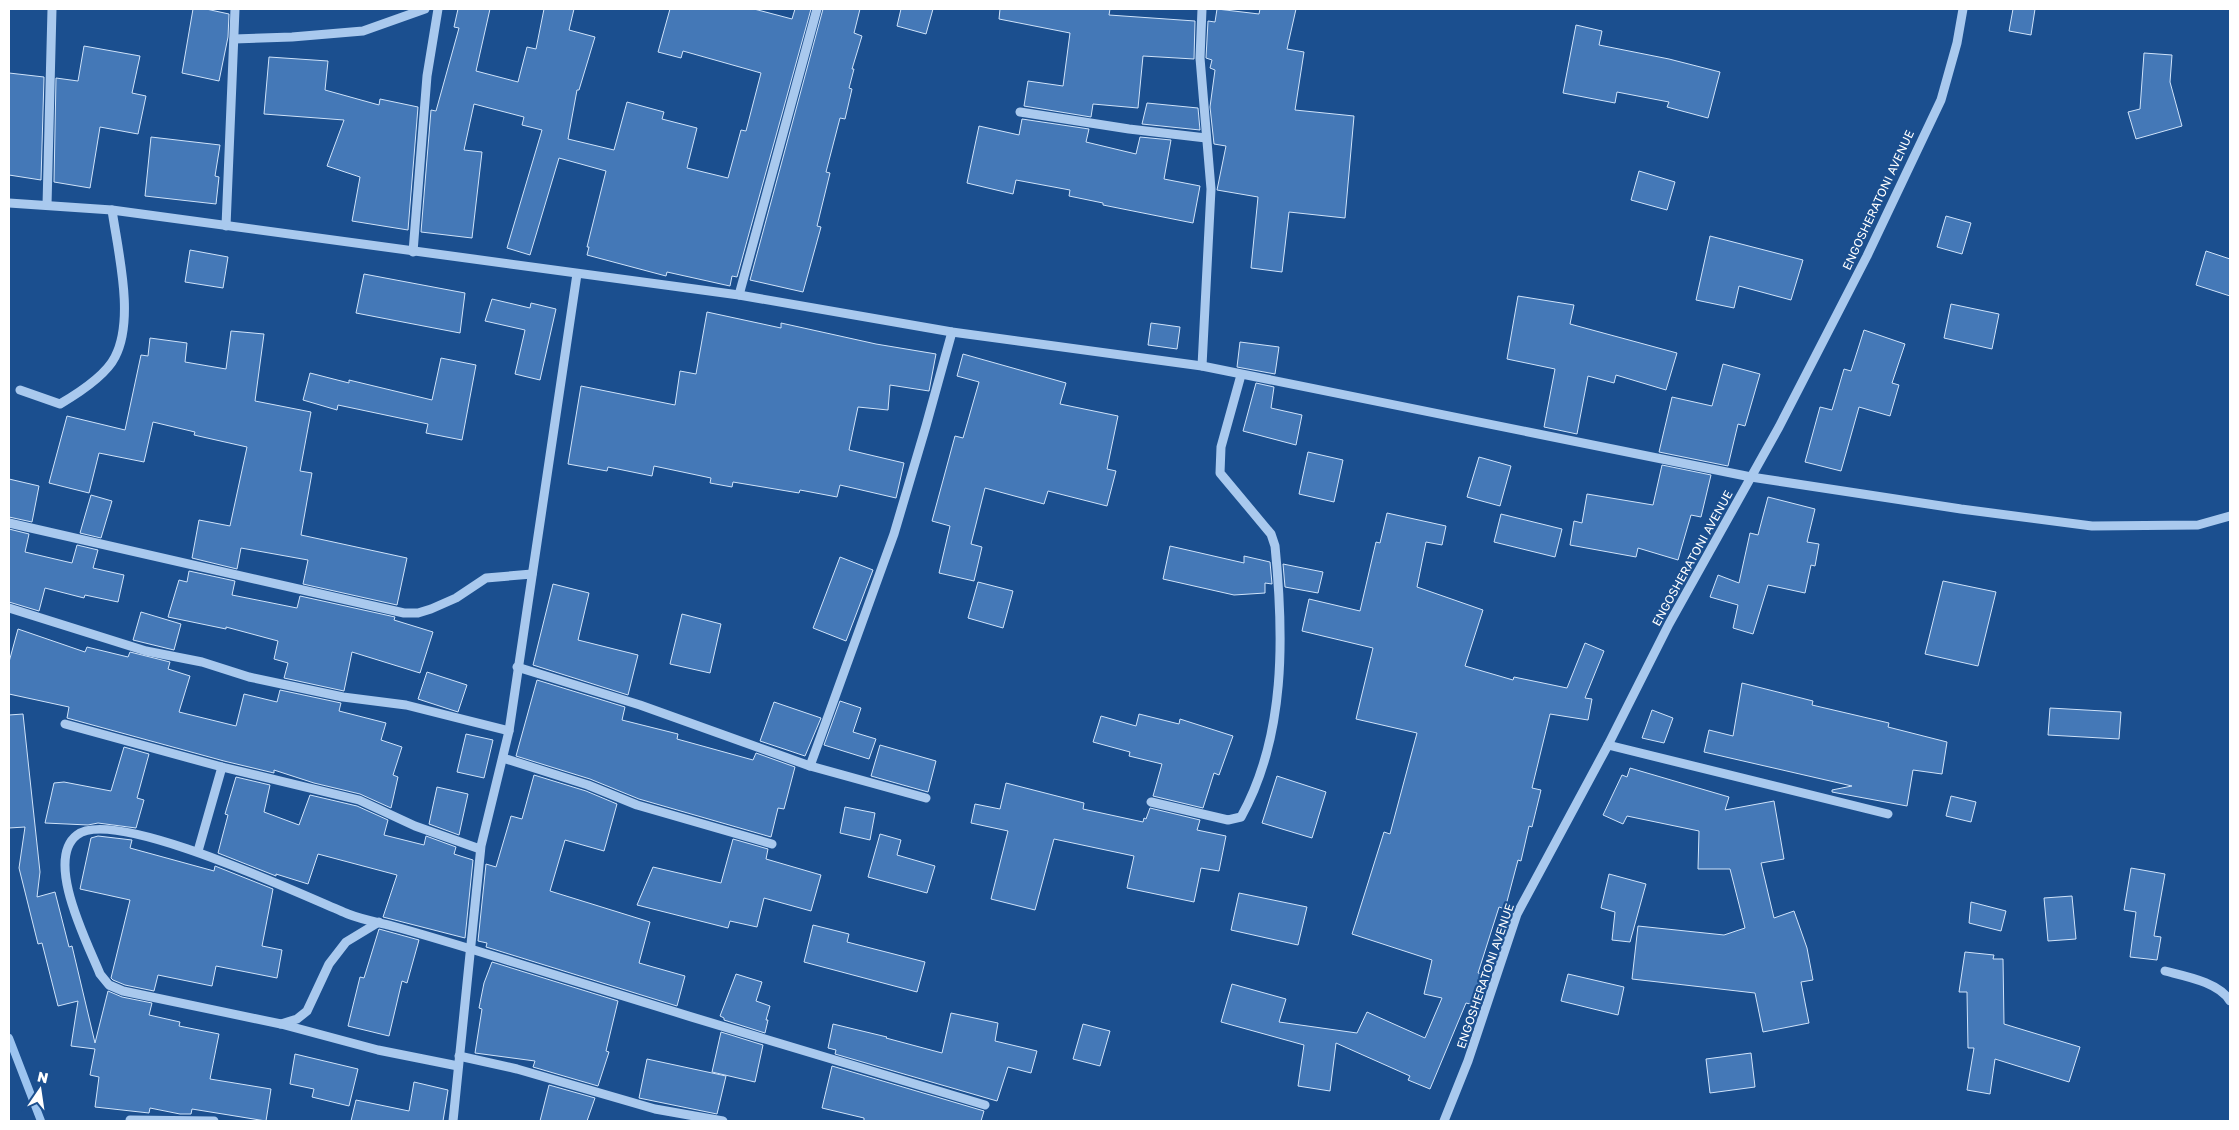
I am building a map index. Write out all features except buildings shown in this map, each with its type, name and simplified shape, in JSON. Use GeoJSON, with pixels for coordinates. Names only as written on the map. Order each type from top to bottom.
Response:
{"type":"FeatureCollection","features":[{"type":"Feature","properties":{"kind":"street"},"geometry":{"type":"LineString","coordinates":[[48,205],[52,9]]}},
{"type":"Feature","properties":{"kind":"street"},"geometry":{"type":"LineString","coordinates":[[226,226],[235,9]]}},
{"type":"Feature","properties":{"kind":"street"},"geometry":{"type":"LineString","coordinates":[[234,39],[292,37],[363,31],[425,9]]}},
{"type":"Feature","properties":{"kind":"street"},"geometry":{"type":"LineString","coordinates":[[413,252],[427,76],[438,9]]}},
{"type":"Feature","properties":{"kind":"street"},"geometry":{"type":"LineString","coordinates":[[740,295],[817,9]]}},
{"type":"Feature","properties":{"kind":"street"},"geometry":{"type":"LineString","coordinates":[[1202,9],[1200,58],[1211,190],[1202,366]]}},
{"type":"Feature","properties":{"kind":"street","name":"ENGOSHERATONI AVENUE"},"geometry":{"type":"LineString","coordinates":[[1444,1121],[1468,1061],[1518,914],[1608,745],[1669,624],[1752,477],[1862,264],[1941,100],[1957,43],[1963,9]]}},
{"type":"Feature","properties":{"kind":"street"},"geometry":{"type":"LineString","coordinates":[[1020,112],[1129,129],[1206,138]]}},
{"type":"Feature","properties":{"kind":"street"},"geometry":{"type":"LineString","coordinates":[[9,203],[112,210],[740,295],[952,332],[1202,366],[1752,477],[1961,509],[2092,526],[2198,525],[2230,516]]}},
{"type":"Feature","properties":{"kind":"street"},"geometry":{"type":"LineString","coordinates":[[20,390],[60,404],[96,379],[114,360],[123,340],[124,303],[112,210]]}},
{"type":"Feature","properties":{"kind":"street"},"geometry":{"type":"LineString","coordinates":[[453,1121],[480,849],[509,731],[517,667],[577,274]]}},
{"type":"Feature","properties":{"kind":"street"},"geometry":{"type":"LineString","coordinates":[[810,766],[894,534],[952,332]]}},
{"type":"Feature","properties":{"kind":"street"},"geometry":{"type":"LineString","coordinates":[[1151,802],[1228,820],[1241,817],[1257,785],[1276,702],[1280,648],[1275,546],[1271,534],[1220,474],[1221,447],[1241,374]]}},
{"type":"Feature","properties":{"kind":"street"},"geometry":{"type":"LineString","coordinates":[[9,524],[404,614],[418,613],[431,609],[456,598],[486,578],[532,574]]}},
{"type":"Feature","properties":{"kind":"street"},"geometry":{"type":"LineString","coordinates":[[9,608],[146,651],[202,662],[249,677],[343,697],[406,705],[509,731]]}},
{"type":"Feature","properties":{"kind":"street"},"geometry":{"type":"LineString","coordinates":[[517,667],[640,705],[810,766],[926,798]]}},
{"type":"Feature","properties":{"kind":"street"},"geometry":{"type":"LineString","coordinates":[[65,724],[222,767],[359,800],[415,826],[480,849]]}},
{"type":"Feature","properties":{"kind":"street"},"geometry":{"type":"LineString","coordinates":[[1608,745],[1888,814]]}},
{"type":"Feature","properties":{"kind":"street"},"geometry":{"type":"LineString","coordinates":[[503,758],[588,785],[637,805],[772,844]]}},
{"type":"Feature","properties":{"kind":"street"},"geometry":{"type":"LineString","coordinates":[[198,851],[222,767]]}},
{"type":"Feature","properties":{"kind":"street"},"geometry":{"type":"LineString","coordinates":[[458,1066],[378,1050],[281,1024],[123,991],[109,985],[100,974],[66,887],[65,859],[68,844],[78,833],[95,829],[129,833],[198,851],[352,916],[470,948],[682,1015],[985,1105]]}},
{"type":"Feature","properties":{"kind":"street"},"geometry":{"type":"LineString","coordinates":[[281,1024],[297,1019],[307,1011],[329,964],[346,942],[379,922]]}},
{"type":"Feature","properties":{"kind":"street"},"geometry":{"type":"LineString","coordinates":[[2165,971],[2199,980],[2227,995],[2230,1001]]}},
{"type":"Feature","properties":{"kind":"street"},"geometry":{"type":"LineString","coordinates":[[459,1056],[517,1069],[655,1110],[723,1121]]}},
{"type":"Feature","properties":{"kind":"street"},"geometry":{"type":"LineString","coordinates":[[130,1120],[214,1121]]}},
{"type":"Feature","properties":{"kind":"waterway"},"geometry":{"type":"LineString","coordinates":[[9,1038],[41,1121]]}}]}
